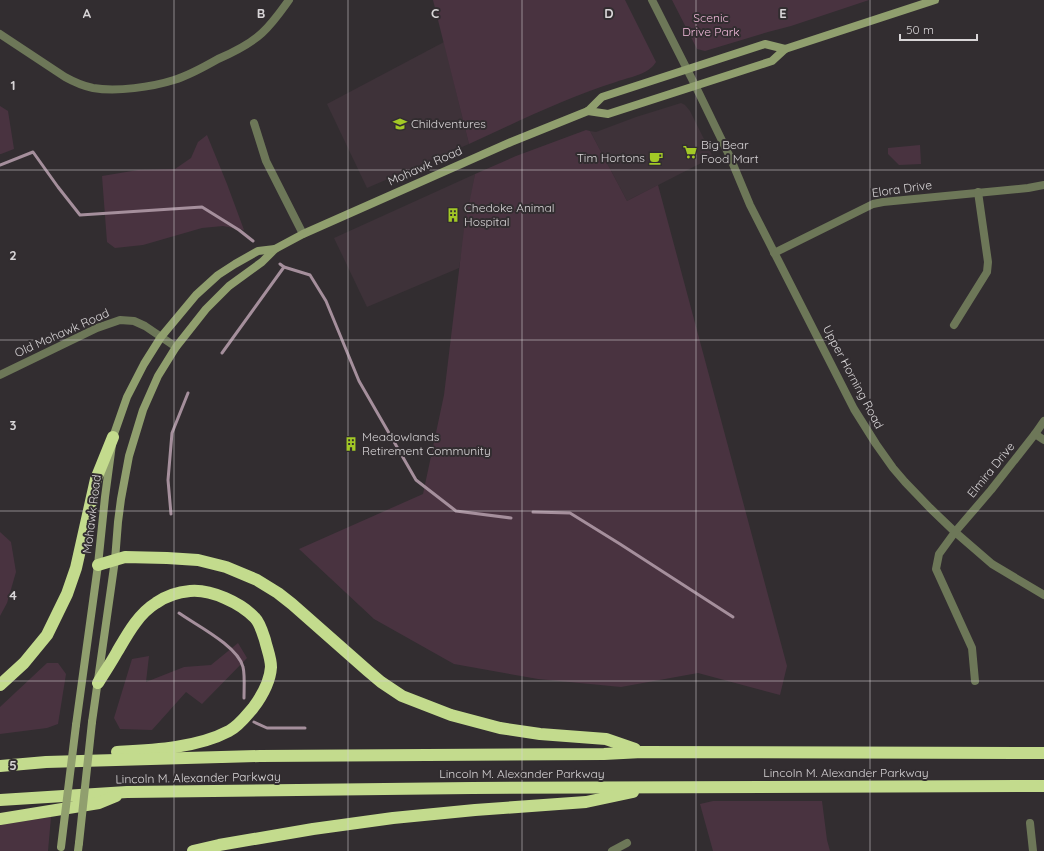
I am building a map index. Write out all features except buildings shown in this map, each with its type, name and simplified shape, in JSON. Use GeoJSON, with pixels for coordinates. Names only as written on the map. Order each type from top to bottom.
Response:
{"type":"FeatureCollection","features":[{"type":"Feature","properties":{"kind":"highway"},"geometry":{"type":"LineString","coordinates":[[0,685],[24,663],[47,635],[67,594],[76,568],[96,479],[113,437]]}},
{"type":"Feature","properties":{"kind":"highway"},"geometry":{"type":"LineString","coordinates":[[98,565],[125,557],[198,560],[226,567],[257,580],[278,593],[381,682],[402,696],[451,715],[500,728],[540,734],[606,739],[642,752]]}},
{"type":"Feature","properties":{"kind":"highway"},"geometry":{"type":"LineString","coordinates":[[46,762],[64,754],[135,751],[181,746],[212,739],[231,730],[245,718],[257,702],[267,684],[271,666],[264,636],[256,619],[244,608],[230,600],[211,593],[191,591],[175,594],[155,603],[140,617],[125,637],[98,683]]}},
{"type":"Feature","properties":{"kind":"highway","name":"Lincoln M. Alexander Parkway"},"geometry":{"type":"LineString","coordinates":[[0,766],[46,762],[260,756],[596,754],[642,752],[1044,753]]}},
{"type":"Feature","properties":{"kind":"highway","name":"Lincoln M. Alexander Parkway"},"geometry":{"type":"LineString","coordinates":[[0,800],[127,792],[472,788],[1044,786]]}},
{"type":"Feature","properties":{"kind":"highway"},"geometry":{"type":"LineString","coordinates":[[193,851],[219,845],[314,829],[393,818],[586,802],[659,787]]}},
{"type":"Feature","properties":{"kind":"highway"},"geometry":{"type":"LineString","coordinates":[[0,819],[99,803],[127,792]]}},
{"type":"Feature","properties":{"kind":"main road"},"geometry":{"type":"LineString","coordinates":[[588,110],[608,114],[772,61],[785,49],[935,0]]}},
{"type":"Feature","properties":{"kind":"main road","name":"Mohawk Road"},"geometry":{"type":"LineString","coordinates":[[79,847],[92,722],[115,560],[118,522],[129,456],[143,410],[158,376],[176,347],[206,309],[237,279],[262,262],[275,249],[303,234],[484,153],[588,110],[602,97],[765,44],[785,49]]}},
{"type":"Feature","properties":{"kind":"main road","name":"Mohawk Road"},"geometry":{"type":"LineString","coordinates":[[60,849],[98,565],[113,437],[127,397],[144,364],[161,337],[196,295],[218,275],[235,264],[258,251],[275,249]]}},
{"type":"Feature","properties":{"kind":"street"},"geometry":{"type":"LineString","coordinates":[[0,34],[55,72],[77,83],[92,88],[103,89],[146,86],[175,80],[236,51],[252,41],[268,27],[289,0]]}},
{"type":"Feature","properties":{"kind":"street","name":"Upper Horning Road"},"geometry":{"type":"LineString","coordinates":[[652,0],[730,157],[750,205],[774,253],[854,409],[876,444],[905,482],[955,532],[992,564],[1044,595]]}},
{"type":"Feature","properties":{"kind":"street"},"geometry":{"type":"LineString","coordinates":[[254,122],[266,161],[303,234]]}},
{"type":"Feature","properties":{"kind":"street","name":"Elora Drive"},"geometry":{"type":"LineString","coordinates":[[774,253],[872,204],[1028,188],[1044,185]]}},
{"type":"Feature","properties":{"kind":"street"},"geometry":{"type":"LineString","coordinates":[[954,325],[987,272],[988,262],[978,192]]}},
{"type":"Feature","properties":{"kind":"street","name":"Old Mohawk Road"},"geometry":{"type":"LineString","coordinates":[[0,374],[97,328],[120,320],[134,321],[145,326],[176,347]]}},
{"type":"Feature","properties":{"kind":"street","name":"Elmira Drive"},"geometry":{"type":"LineString","coordinates":[[955,532],[991,490],[1044,421]]}},
{"type":"Feature","properties":{"kind":"street"},"geometry":{"type":"LineString","coordinates":[[1035,434],[1044,440]]}},
{"type":"Feature","properties":{"kind":"street"},"geometry":{"type":"LineString","coordinates":[[955,532],[939,554],[936,569],[972,648],[975,681]]}},
{"type":"Feature","properties":{"kind":"street"},"geometry":{"type":"LineString","coordinates":[[1030,823],[1033,851]]}},
{"type":"Feature","properties":{"kind":"street"},"geometry":{"type":"LineString","coordinates":[[612,851],[627,843]]}},
{"type":"Feature","properties":{"kind":"shaded area","name":"Childventures"},"geometry":{"type":"Polygon","coordinates":[[[444,42],[469,144],[367,188],[327,104],[444,42]]]}},
{"type":"Feature","properties":{"kind":"shaded area"},"geometry":{"type":"Polygon","coordinates":[[[681,103],[690,111],[713,157],[627,201],[590,131],[596,132],[636,117],[681,103]]]}},
{"type":"Feature","properties":{"kind":"shaded area"},"geometry":{"type":"Polygon","coordinates":[[[475,174],[459,268],[367,307],[334,238],[475,174]]]}},
{"type":"Feature","properties":{"kind":"green space"},"geometry":{"type":"Polygon","coordinates":[[[433,0],[625,0],[656,62],[643,73],[597,88],[560,103],[469,144],[433,0]]]}},
{"type":"Feature","properties":{"kind":"green space","name":"Scenic Drive Park"},"geometry":{"type":"Polygon","coordinates":[[[672,0],[869,0],[791,26],[705,51],[697,49],[672,0]]]}},
{"type":"Feature","properties":{"kind":"green space"},"geometry":{"type":"Polygon","coordinates":[[[0,106],[8,111],[14,149],[1,154],[0,154],[0,106]]]}},
{"type":"Feature","properties":{"kind":"green space"},"geometry":{"type":"Polygon","coordinates":[[[586,130],[590,131],[627,201],[658,185],[787,666],[780,695],[698,673],[621,687],[538,679],[454,664],[374,619],[299,549],[423,494],[444,395],[464,229],[475,174],[516,156],[586,130]]]}},
{"type":"Feature","properties":{"kind":"green space"},"geometry":{"type":"Polygon","coordinates":[[[207,135],[244,230],[223,226],[202,228],[143,245],[115,248],[107,242],[102,176],[138,170],[175,169],[191,158],[198,142],[207,135]]]}},
{"type":"Feature","properties":{"kind":"green space"},"geometry":{"type":"Polygon","coordinates":[[[920,145],[921,164],[899,165],[888,154],[888,148],[920,145]]]}},
{"type":"Feature","properties":{"kind":"green space"},"geometry":{"type":"Polygon","coordinates":[[[0,532],[11,542],[16,572],[7,603],[0,616],[0,532]]]}},
{"type":"Feature","properties":{"kind":"green space"},"geometry":{"type":"Polygon","coordinates":[[[238,643],[247,658],[202,704],[186,692],[152,730],[120,729],[114,718],[132,659],[149,656],[146,682],[184,667],[211,665],[238,643]]]}},
{"type":"Feature","properties":{"kind":"green space"},"geometry":{"type":"Polygon","coordinates":[[[47,663],[58,663],[66,674],[58,724],[47,728],[0,734],[0,707],[47,663]]]}},
{"type":"Feature","properties":{"kind":"green space"},"geometry":{"type":"Polygon","coordinates":[[[713,801],[822,801],[827,840],[830,851],[713,851],[700,804],[713,801]]]}},
{"type":"Feature","properties":{"kind":"green space"},"geometry":{"type":"Polygon","coordinates":[[[51,817],[48,851],[0,851],[0,825],[51,817]]]}},
{"type":"Feature","properties":{"kind":"waterway"},"geometry":{"type":"LineString","coordinates":[[0,165],[33,152],[80,215],[202,207],[239,230],[253,241]]}},
{"type":"Feature","properties":{"kind":"waterway"},"geometry":{"type":"LineString","coordinates":[[280,264],[284,267],[310,275],[326,301],[359,381],[416,480],[456,511],[511,518]]}},
{"type":"Feature","properties":{"kind":"waterway"},"geometry":{"type":"LineString","coordinates":[[222,353],[284,267]]}},
{"type":"Feature","properties":{"kind":"waterway"},"geometry":{"type":"LineString","coordinates":[[171,514],[168,480],[172,433],[188,393]]}},
{"type":"Feature","properties":{"kind":"waterway"},"geometry":{"type":"LineString","coordinates":[[533,512],[570,513],[733,617]]}},
{"type":"Feature","properties":{"kind":"waterway"},"geometry":{"type":"LineString","coordinates":[[179,613],[216,637],[240,659],[244,670],[244,698]]}},
{"type":"Feature","properties":{"kind":"waterway"},"geometry":{"type":"LineString","coordinates":[[254,722],[267,728],[305,728]]}},
{"type":"Feature","properties":{"kind":"place","name":"Childventures"},"geometry":{"type":"Point","coordinates":[400,124]}},
{"type":"Feature","properties":{"kind":"place","name":"Big Bear Food Mart"},"geometry":{"type":"Point","coordinates":[690,152]}},
{"type":"Feature","properties":{"kind":"place","name":"Tim Hortons"},"geometry":{"type":"Point","coordinates":[656,158]}},
{"type":"Feature","properties":{"kind":"place","name":"Chedoke Animal Hospital"},"geometry":{"type":"Point","coordinates":[453,215]}},
{"type":"Feature","properties":{"kind":"place","name":"Meadowlands Retirement Community"},"geometry":{"type":"Point","coordinates":[351,444]}}]}
